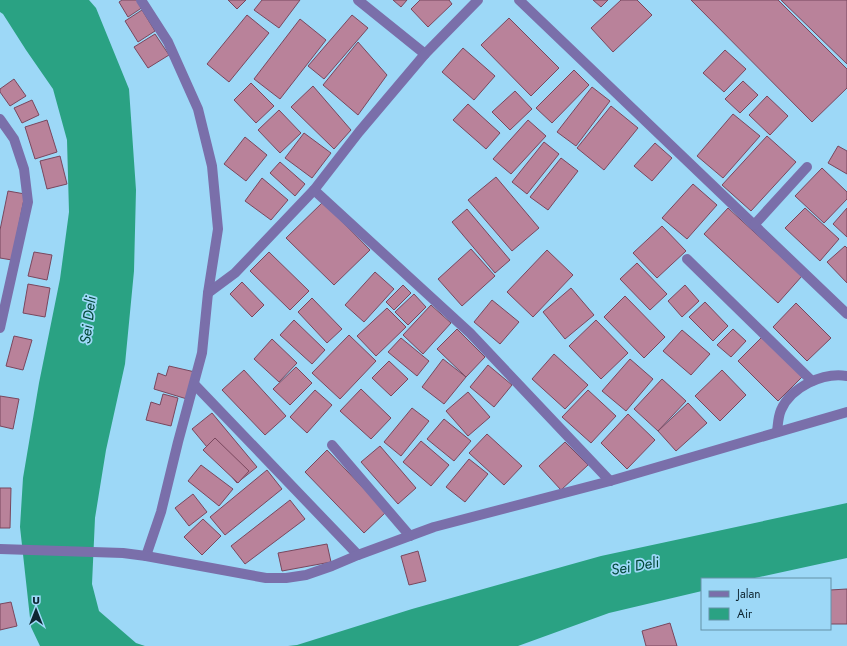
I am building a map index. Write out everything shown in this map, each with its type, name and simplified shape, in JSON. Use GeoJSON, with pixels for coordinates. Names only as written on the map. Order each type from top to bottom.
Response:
{"type":"FeatureCollection","features":[{"type":"Feature","properties":{"kind":"street"},"geometry":{"type":"LineString","coordinates":[[141,0],[168,42],[198,109],[212,166],[218,229],[208,293],[202,353],[161,512],[146,556]]}},
{"type":"Feature","properties":{"kind":"street"},"geometry":{"type":"LineString","coordinates":[[358,0],[425,54]]}},
{"type":"Feature","properties":{"kind":"street"},"geometry":{"type":"LineString","coordinates":[[208,293],[234,273],[314,190],[359,132],[425,54],[478,0]]}},
{"type":"Feature","properties":{"kind":"street"},"geometry":{"type":"LineString","coordinates":[[519,0],[847,314]]}},
{"type":"Feature","properties":{"kind":"street"},"geometry":{"type":"LineString","coordinates":[[0,119],[14,139],[24,169],[28,202],[0,328]]}},
{"type":"Feature","properties":{"kind":"street"},"geometry":{"type":"LineString","coordinates":[[754,225],[807,167]]}},
{"type":"Feature","properties":{"kind":"street"},"geometry":{"type":"LineString","coordinates":[[314,190],[470,333],[610,481]]}},
{"type":"Feature","properties":{"kind":"street"},"geometry":{"type":"LineString","coordinates":[[687,259],[812,381]]}},
{"type":"Feature","properties":{"kind":"street"},"geometry":{"type":"LineString","coordinates":[[777,432],[781,409],[788,399],[798,390],[812,381],[826,377],[842,375],[847,376]]}},
{"type":"Feature","properties":{"kind":"street"},"geometry":{"type":"LineString","coordinates":[[194,384],[358,555]]}},
{"type":"Feature","properties":{"kind":"street"},"geometry":{"type":"LineString","coordinates":[[0,549],[123,552],[266,578],[286,578],[306,575],[434,527],[610,481],[846,411]]}},
{"type":"Feature","properties":{"kind":"street"},"geometry":{"type":"LineString","coordinates":[[332,445],[410,536]]}},
{"type":"Feature","properties":{"kind":"water","name":"Sei Deli"},"geometry":{"type":"Polygon","coordinates":[[[0,0],[89,0],[96,8],[129,89],[136,190],[134,271],[125,364],[106,450],[95,518],[92,584],[99,611],[136,643],[145,646],[40,646],[31,627],[20,527],[23,478],[39,383],[60,279],[69,212],[67,140],[53,89],[3,14],[0,12],[0,0]]]}},
{"type":"Feature","properties":{"kind":"water","name":"Sei Deli"},"geometry":{"type":"Polygon","coordinates":[[[847,503],[847,558],[755,578],[701,578],[701,591],[609,613],[518,646],[288,646],[297,645],[412,609],[601,556],[847,503]]]}},
{"type":"Feature","properties":{"kind":"building"},"geometry":{"type":"Polygon","coordinates":[[[122,0],[139,0],[143,7],[128,17],[119,2],[122,0]]]}},
{"type":"Feature","properties":{"kind":"building"},"geometry":{"type":"Polygon","coordinates":[[[228,0],[246,0],[237,9],[228,0]]]}},
{"type":"Feature","properties":{"kind":"building"},"geometry":{"type":"Polygon","coordinates":[[[262,0],[300,0],[279,28],[254,10],[262,0]]]}},
{"type":"Feature","properties":{"kind":"building"},"geometry":{"type":"Polygon","coordinates":[[[393,0],[407,0],[401,7],[393,0]]]}},
{"type":"Feature","properties":{"kind":"building"},"geometry":{"type":"Polygon","coordinates":[[[420,0],[449,0],[452,4],[428,27],[411,9],[420,0]]]}},
{"type":"Feature","properties":{"kind":"building"},"geometry":{"type":"Polygon","coordinates":[[[593,0],[608,0],[601,7],[593,0]]]}},
{"type":"Feature","properties":{"kind":"building"},"geometry":{"type":"Polygon","coordinates":[[[621,0],[637,0],[652,15],[613,52],[591,28],[621,0]]]}},
{"type":"Feature","properties":{"kind":"building"},"geometry":{"type":"Polygon","coordinates":[[[691,0],[778,0],[847,69],[847,88],[812,122],[691,0]]]}},
{"type":"Feature","properties":{"kind":"building"},"geometry":{"type":"Polygon","coordinates":[[[781,0],[847,0],[847,64],[781,0]]]}},
{"type":"Feature","properties":{"kind":"building"},"geometry":{"type":"Polygon","coordinates":[[[142,10],[155,31],[138,42],[125,21],[142,10]]]}},
{"type":"Feature","properties":{"kind":"building"},"geometry":{"type":"Polygon","coordinates":[[[247,15],[269,33],[229,82],[207,64],[247,15]]]}},
{"type":"Feature","properties":{"kind":"building"},"geometry":{"type":"Polygon","coordinates":[[[352,15],[368,28],[324,79],[308,66],[352,15]]]}},
{"type":"Feature","properties":{"kind":"building"},"geometry":{"type":"Polygon","coordinates":[[[509,18],[559,68],[531,96],[481,45],[509,18]]]}},
{"type":"Feature","properties":{"kind":"building"},"geometry":{"type":"Polygon","coordinates":[[[300,19],[326,40],[280,99],[254,79],[300,19]]]}},
{"type":"Feature","properties":{"kind":"building"},"geometry":{"type":"Polygon","coordinates":[[[155,34],[169,55],[148,68],[134,47],[155,34]]]}},
{"type":"Feature","properties":{"kind":"building"},"geometry":{"type":"Polygon","coordinates":[[[358,42],[387,75],[358,115],[323,85],[358,42]]]}},
{"type":"Feature","properties":{"kind":"building"},"geometry":{"type":"Polygon","coordinates":[[[463,48],[495,76],[474,100],[442,72],[463,48]]]}},
{"type":"Feature","properties":{"kind":"building"},"geometry":{"type":"Polygon","coordinates":[[[725,50],[746,69],[724,92],[703,73],[725,50]]]}},
{"type":"Feature","properties":{"kind":"building"},"geometry":{"type":"Polygon","coordinates":[[[574,70],[589,85],[552,123],[536,108],[574,70]]]}},
{"type":"Feature","properties":{"kind":"building"},"geometry":{"type":"Polygon","coordinates":[[[14,79],[26,96],[10,106],[0,92],[0,89],[14,79]]]}},
{"type":"Feature","properties":{"kind":"building"},"geometry":{"type":"Polygon","coordinates":[[[743,81],[758,95],[740,113],[725,99],[743,81]]]}},
{"type":"Feature","properties":{"kind":"building"},"geometry":{"type":"Polygon","coordinates":[[[251,83],[274,106],[256,123],[234,100],[251,83]]]}},
{"type":"Feature","properties":{"kind":"building"},"geometry":{"type":"Polygon","coordinates":[[[313,86],[351,130],[334,149],[291,107],[313,86]]]}},
{"type":"Feature","properties":{"kind":"building"},"geometry":{"type":"Polygon","coordinates":[[[592,87],[610,101],[576,146],[557,132],[592,87]]]}},
{"type":"Feature","properties":{"kind":"building"},"geometry":{"type":"Polygon","coordinates":[[[515,91],[532,109],[510,130],[492,112],[515,91]]]}},
{"type":"Feature","properties":{"kind":"building"},"geometry":{"type":"Polygon","coordinates":[[[767,96],[788,116],[770,135],[749,115],[767,96]]]}},
{"type":"Feature","properties":{"kind":"building"},"geometry":{"type":"Polygon","coordinates":[[[32,100],[39,115],[22,123],[14,108],[32,100]]]}},
{"type":"Feature","properties":{"kind":"building"},"geometry":{"type":"Polygon","coordinates":[[[468,104],[500,133],[486,149],[453,120],[468,104]]]}},
{"type":"Feature","properties":{"kind":"building"},"geometry":{"type":"Polygon","coordinates":[[[611,106],[638,128],[604,170],[577,148],[611,106]]]}},
{"type":"Feature","properties":{"kind":"building"},"geometry":{"type":"Polygon","coordinates":[[[279,110],[301,133],[280,153],[258,130],[279,110]]]}},
{"type":"Feature","properties":{"kind":"building"},"geometry":{"type":"Polygon","coordinates":[[[733,114],[760,136],[723,178],[697,156],[733,114]]]}},
{"type":"Feature","properties":{"kind":"building"},"geometry":{"type":"Polygon","coordinates":[[[47,120],[57,152],[35,159],[25,127],[47,120]]]}},
{"type":"Feature","properties":{"kind":"building"},"geometry":{"type":"Polygon","coordinates":[[[528,120],[546,136],[511,174],[493,159],[528,120]]]}},
{"type":"Feature","properties":{"kind":"building"},"geometry":{"type":"Polygon","coordinates":[[[304,133],[331,153],[312,178],[285,158],[304,133]]]}},
{"type":"Feature","properties":{"kind":"building"},"geometry":{"type":"Polygon","coordinates":[[[767,136],[796,162],[751,211],[722,185],[767,136]]]}},
{"type":"Feature","properties":{"kind":"building"},"geometry":{"type":"Polygon","coordinates":[[[245,137],[267,155],[246,181],[224,164],[245,137]]]}},
{"type":"Feature","properties":{"kind":"building"},"geometry":{"type":"Polygon","coordinates":[[[544,142],[559,154],[527,194],[512,182],[544,142]]]}},
{"type":"Feature","properties":{"kind":"building"},"geometry":{"type":"Polygon","coordinates":[[[655,143],[672,158],[652,181],[634,166],[655,143]]]}},
{"type":"Feature","properties":{"kind":"building"},"geometry":{"type":"Polygon","coordinates":[[[838,146],[847,151],[847,174],[828,163],[838,146]]]}},
{"type":"Feature","properties":{"kind":"building"},"geometry":{"type":"Polygon","coordinates":[[[60,156],[67,184],[47,189],[40,161],[60,156]]]}},
{"type":"Feature","properties":{"kind":"building"},"geometry":{"type":"Polygon","coordinates":[[[561,158],[578,171],[548,210],[530,197],[561,158]]]}},
{"type":"Feature","properties":{"kind":"building"},"geometry":{"type":"Polygon","coordinates":[[[280,162],[305,184],[295,196],[270,173],[280,162]]]}},
{"type":"Feature","properties":{"kind":"building"},"geometry":{"type":"Polygon","coordinates":[[[822,168],[847,192],[847,199],[824,223],[795,196],[822,168]]]}},
{"type":"Feature","properties":{"kind":"building"},"geometry":{"type":"Polygon","coordinates":[[[496,177],[539,228],[512,251],[468,200],[496,177]]]}},
{"type":"Feature","properties":{"kind":"building"},"geometry":{"type":"Polygon","coordinates":[[[262,178],[288,200],[271,220],[245,201],[262,178]]]}},
{"type":"Feature","properties":{"kind":"building"},"geometry":{"type":"Polygon","coordinates":[[[693,184],[717,205],[687,239],[662,218],[693,184]]]}},
{"type":"Feature","properties":{"kind":"building"},"geometry":{"type":"Polygon","coordinates":[[[8,191],[25,194],[12,260],[0,258],[0,230],[8,191]]]}},
{"type":"Feature","properties":{"kind":"building"},"geometry":{"type":"Polygon","coordinates":[[[323,202],[370,250],[334,285],[286,238],[323,202]]]}},
{"type":"Feature","properties":{"kind":"building"},"geometry":{"type":"Polygon","coordinates":[[[728,208],[802,276],[778,303],[704,234],[728,208]]]}},
{"type":"Feature","properties":{"kind":"building"},"geometry":{"type":"Polygon","coordinates":[[[805,208],[839,239],[820,261],[785,228],[805,208]]]}},
{"type":"Feature","properties":{"kind":"building"},"geometry":{"type":"Polygon","coordinates":[[[847,208],[847,237],[833,224],[847,208]]]}},
{"type":"Feature","properties":{"kind":"building"},"geometry":{"type":"Polygon","coordinates":[[[467,209],[510,260],[495,273],[452,222],[467,209]]]}},
{"type":"Feature","properties":{"kind":"building"},"geometry":{"type":"Polygon","coordinates":[[[662,226],[686,251],[657,278],[633,253],[662,226]]]}},
{"type":"Feature","properties":{"kind":"building"},"geometry":{"type":"Polygon","coordinates":[[[845,246],[847,248],[847,283],[827,262],[845,246]]]}},
{"type":"Feature","properties":{"kind":"building"},"geometry":{"type":"Polygon","coordinates":[[[471,249],[495,276],[462,306],[438,279],[471,249]]]}},
{"type":"Feature","properties":{"kind":"building"},"geometry":{"type":"Polygon","coordinates":[[[547,250],[573,275],[533,317],[507,292],[547,250]]]}},
{"type":"Feature","properties":{"kind":"building"},"geometry":{"type":"Polygon","coordinates":[[[34,252],[52,255],[47,280],[28,276],[34,252]]]}},
{"type":"Feature","properties":{"kind":"building"},"geometry":{"type":"Polygon","coordinates":[[[269,252],[309,291],[290,310],[250,271],[269,252]]]}},
{"type":"Feature","properties":{"kind":"building"},"geometry":{"type":"Polygon","coordinates":[[[637,263],[667,294],[650,310],[620,279],[637,263]]]}},
{"type":"Feature","properties":{"kind":"building"},"geometry":{"type":"Polygon","coordinates":[[[375,272],[394,289],[364,322],[345,305],[375,272]]]}},
{"type":"Feature","properties":{"kind":"building"},"geometry":{"type":"Polygon","coordinates":[[[242,282],[264,305],[252,317],[230,294],[242,282]]]}},
{"type":"Feature","properties":{"kind":"building"},"geometry":{"type":"Polygon","coordinates":[[[28,284],[50,288],[45,317],[23,313],[28,284]]]}},
{"type":"Feature","properties":{"kind":"building"},"geometry":{"type":"Polygon","coordinates":[[[403,285],[411,293],[394,310],[386,302],[403,285]]]}},
{"type":"Feature","properties":{"kind":"building"},"geometry":{"type":"Polygon","coordinates":[[[685,285],[699,301],[682,317],[668,301],[685,285]]]}},
{"type":"Feature","properties":{"kind":"building"},"geometry":{"type":"Polygon","coordinates":[[[571,288],[594,315],[565,339],[543,312],[571,288]]]}},
{"type":"Feature","properties":{"kind":"building"},"geometry":{"type":"Polygon","coordinates":[[[414,294],[426,307],[408,325],[395,312],[414,294]]]}},
{"type":"Feature","properties":{"kind":"building"},"geometry":{"type":"Polygon","coordinates":[[[625,296],[665,337],[644,358],[604,317],[625,296]]]}},
{"type":"Feature","properties":{"kind":"building"},"geometry":{"type":"Polygon","coordinates":[[[312,298],[342,329],[327,343],[298,312],[312,298]]]}},
{"type":"Feature","properties":{"kind":"building"},"geometry":{"type":"Polygon","coordinates":[[[492,300],[519,322],[500,344],[474,322],[492,300]]]}},
{"type":"Feature","properties":{"kind":"building"},"geometry":{"type":"Polygon","coordinates":[[[705,302],[728,326],[713,341],[689,317],[705,302]]]}},
{"type":"Feature","properties":{"kind":"building"},"geometry":{"type":"Polygon","coordinates":[[[796,303],[831,338],[807,361],[773,327],[796,303]]]}},
{"type":"Feature","properties":{"kind":"building"},"geometry":{"type":"Polygon","coordinates":[[[431,305],[451,323],[423,354],[403,335],[431,305]]]}},
{"type":"Feature","properties":{"kind":"building"},"geometry":{"type":"Polygon","coordinates":[[[387,308],[406,327],[376,356],[357,336],[387,308]]]}},
{"type":"Feature","properties":{"kind":"building"},"geometry":{"type":"Polygon","coordinates":[[[294,320],[325,350],[312,364],[280,335],[294,320]]]}},
{"type":"Feature","properties":{"kind":"building"},"geometry":{"type":"Polygon","coordinates":[[[596,320],[628,353],[601,379],[569,346],[596,320]]]}},
{"type":"Feature","properties":{"kind":"building"},"geometry":{"type":"Polygon","coordinates":[[[457,329],[485,357],[466,377],[437,349],[457,329]]]}},
{"type":"Feature","properties":{"kind":"building"},"geometry":{"type":"Polygon","coordinates":[[[733,329],[746,341],[731,357],[717,345],[733,329]]]}},
{"type":"Feature","properties":{"kind":"building"},"geometry":{"type":"Polygon","coordinates":[[[682,330],[710,354],[691,375],[663,351],[682,330]]]}},
{"type":"Feature","properties":{"kind":"building"},"geometry":{"type":"Polygon","coordinates":[[[349,335],[376,361],[340,399],[312,373],[349,335]]]}},
{"type":"Feature","properties":{"kind":"building"},"geometry":{"type":"Polygon","coordinates":[[[14,336],[32,340],[23,370],[6,366],[14,336]]]}},
{"type":"Feature","properties":{"kind":"building"},"geometry":{"type":"Polygon","coordinates":[[[763,336],[803,376],[778,401],[738,361],[763,336]]]}},
{"type":"Feature","properties":{"kind":"building"},"geometry":{"type":"Polygon","coordinates":[[[401,338],[429,361],[417,376],[388,352],[401,338]]]}},
{"type":"Feature","properties":{"kind":"building"},"geometry":{"type":"Polygon","coordinates":[[[272,339],[297,363],[279,382],[254,359],[272,339]]]}},
{"type":"Feature","properties":{"kind":"building"},"geometry":{"type":"Polygon","coordinates":[[[554,354],[588,385],[565,409],[532,379],[554,354]]]}},
{"type":"Feature","properties":{"kind":"building"},"geometry":{"type":"Polygon","coordinates":[[[443,359],[466,377],[444,404],[422,387],[443,359]]]}},
{"type":"Feature","properties":{"kind":"building"},"geometry":{"type":"Polygon","coordinates":[[[630,359],[653,379],[626,411],[602,391],[630,359]]]}},
{"type":"Feature","properties":{"kind":"building"},"geometry":{"type":"Polygon","coordinates":[[[389,361],[408,379],[391,396],[372,378],[389,361]]]}},
{"type":"Feature","properties":{"kind":"building"},"geometry":{"type":"Polygon","coordinates":[[[488,365],[512,385],[494,407],[470,387],[488,365]]]}},
{"type":"Feature","properties":{"kind":"building"},"geometry":{"type":"Polygon","coordinates":[[[169,366],[195,372],[187,399],[154,389],[158,373],[166,376],[169,366]]]}},
{"type":"Feature","properties":{"kind":"building"},"geometry":{"type":"Polygon","coordinates":[[[296,367],[312,383],[290,405],[273,389],[296,367]]]}},
{"type":"Feature","properties":{"kind":"building"},"geometry":{"type":"Polygon","coordinates":[[[244,370],[286,416],[265,435],[222,390],[244,370]]]}},
{"type":"Feature","properties":{"kind":"building"},"geometry":{"type":"Polygon","coordinates":[[[722,370],[746,395],[720,421],[695,396],[722,370]]]}},
{"type":"Feature","properties":{"kind":"building"},"geometry":{"type":"Polygon","coordinates":[[[662,379],[686,401],[658,431],[634,409],[662,379]]]}},
{"type":"Feature","properties":{"kind":"building"},"geometry":{"type":"Polygon","coordinates":[[[361,389],[391,418],[371,439],[340,411],[361,389]]]}},
{"type":"Feature","properties":{"kind":"building"},"geometry":{"type":"Polygon","coordinates":[[[315,390],[332,405],[307,433],[290,417],[315,390]]]}},
{"type":"Feature","properties":{"kind":"building"},"geometry":{"type":"Polygon","coordinates":[[[588,390],[616,416],[591,443],[562,417],[588,390]]]}},
{"type":"Feature","properties":{"kind":"building"},"geometry":{"type":"Polygon","coordinates":[[[468,392],[490,417],[468,436],[446,411],[468,392]]]}},
{"type":"Feature","properties":{"kind":"building"},"geometry":{"type":"Polygon","coordinates":[[[163,394],[178,398],[171,426],[146,420],[151,402],[160,405],[163,394]]]}},
{"type":"Feature","properties":{"kind":"building"},"geometry":{"type":"Polygon","coordinates":[[[0,396],[19,399],[13,429],[0,426],[0,396]]]}},
{"type":"Feature","properties":{"kind":"building"},"geometry":{"type":"Polygon","coordinates":[[[688,403],[707,423],[676,451],[658,431],[688,403]]]}},
{"type":"Feature","properties":{"kind":"building"},"geometry":{"type":"Polygon","coordinates":[[[412,408],[429,421],[401,456],[384,442],[412,408]]]}},
{"type":"Feature","properties":{"kind":"building"},"geometry":{"type":"Polygon","coordinates":[[[212,413],[257,467],[237,483],[192,429],[212,413]]]}},
{"type":"Feature","properties":{"kind":"building"},"geometry":{"type":"Polygon","coordinates":[[[628,414],[655,440],[627,469],[601,443],[628,414]]]}},
{"type":"Feature","properties":{"kind":"building"},"geometry":{"type":"Polygon","coordinates":[[[444,419],[471,441],[454,461],[427,439],[444,419]]]}},
{"type":"Feature","properties":{"kind":"building"},"geometry":{"type":"Polygon","coordinates":[[[487,434],[522,466],[504,485],[469,453],[487,434]]]}},
{"type":"Feature","properties":{"kind":"building"},"geometry":{"type":"Polygon","coordinates":[[[215,438],[249,471],[238,483],[203,450],[215,438]]]}},
{"type":"Feature","properties":{"kind":"building"},"geometry":{"type":"Polygon","coordinates":[[[421,441],[449,465],[431,486],[403,462],[421,441]]]}},
{"type":"Feature","properties":{"kind":"building"},"geometry":{"type":"Polygon","coordinates":[[[565,442],[588,465],[561,490],[539,466],[565,442]]]}},
{"type":"Feature","properties":{"kind":"building"},"geometry":{"type":"Polygon","coordinates":[[[380,446],[416,488],[398,504],[361,462],[380,446]]]}},
{"type":"Feature","properties":{"kind":"building"},"geometry":{"type":"Polygon","coordinates":[[[327,450],[386,512],[364,533],[305,472],[327,450]]]}},
{"type":"Feature","properties":{"kind":"building"},"geometry":{"type":"Polygon","coordinates":[[[469,459],[488,474],[465,502],[446,487],[469,459]]]}},
{"type":"Feature","properties":{"kind":"building"},"geometry":{"type":"Polygon","coordinates":[[[201,465],[233,489],[219,506],[188,481],[201,465]]]}},
{"type":"Feature","properties":{"kind":"building"},"geometry":{"type":"Polygon","coordinates":[[[267,470],[282,489],[225,535],[210,517],[267,470]]]}},
{"type":"Feature","properties":{"kind":"building"},"geometry":{"type":"Polygon","coordinates":[[[0,488],[11,488],[10,528],[0,528],[0,488]]]}},
{"type":"Feature","properties":{"kind":"building"},"geometry":{"type":"Polygon","coordinates":[[[193,494],[207,512],[189,526],[175,508],[193,494]]]}},
{"type":"Feature","properties":{"kind":"building"},"geometry":{"type":"Polygon","coordinates":[[[290,500],[305,519],[245,564],[231,546],[290,500]]]}},
{"type":"Feature","properties":{"kind":"building"},"geometry":{"type":"Polygon","coordinates":[[[203,519],[221,536],[202,555],[184,537],[203,519]]]}},
{"type":"Feature","properties":{"kind":"building"},"geometry":{"type":"Polygon","coordinates":[[[327,544],[331,562],[282,571],[278,553],[327,544]]]}},
{"type":"Feature","properties":{"kind":"building"},"geometry":{"type":"Polygon","coordinates":[[[418,551],[426,581],[409,585],[401,556],[418,551]]]}},
{"type":"Feature","properties":{"kind":"building"},"geometry":{"type":"Polygon","coordinates":[[[847,589],[847,624],[831,624],[831,590],[847,589]]]}},
{"type":"Feature","properties":{"kind":"building"},"geometry":{"type":"Polygon","coordinates":[[[11,602],[17,626],[0,630],[0,604],[11,602]]]}},
{"type":"Feature","properties":{"kind":"building"},"geometry":{"type":"Polygon","coordinates":[[[670,623],[677,646],[646,646],[642,631],[670,623]]]}}]}
